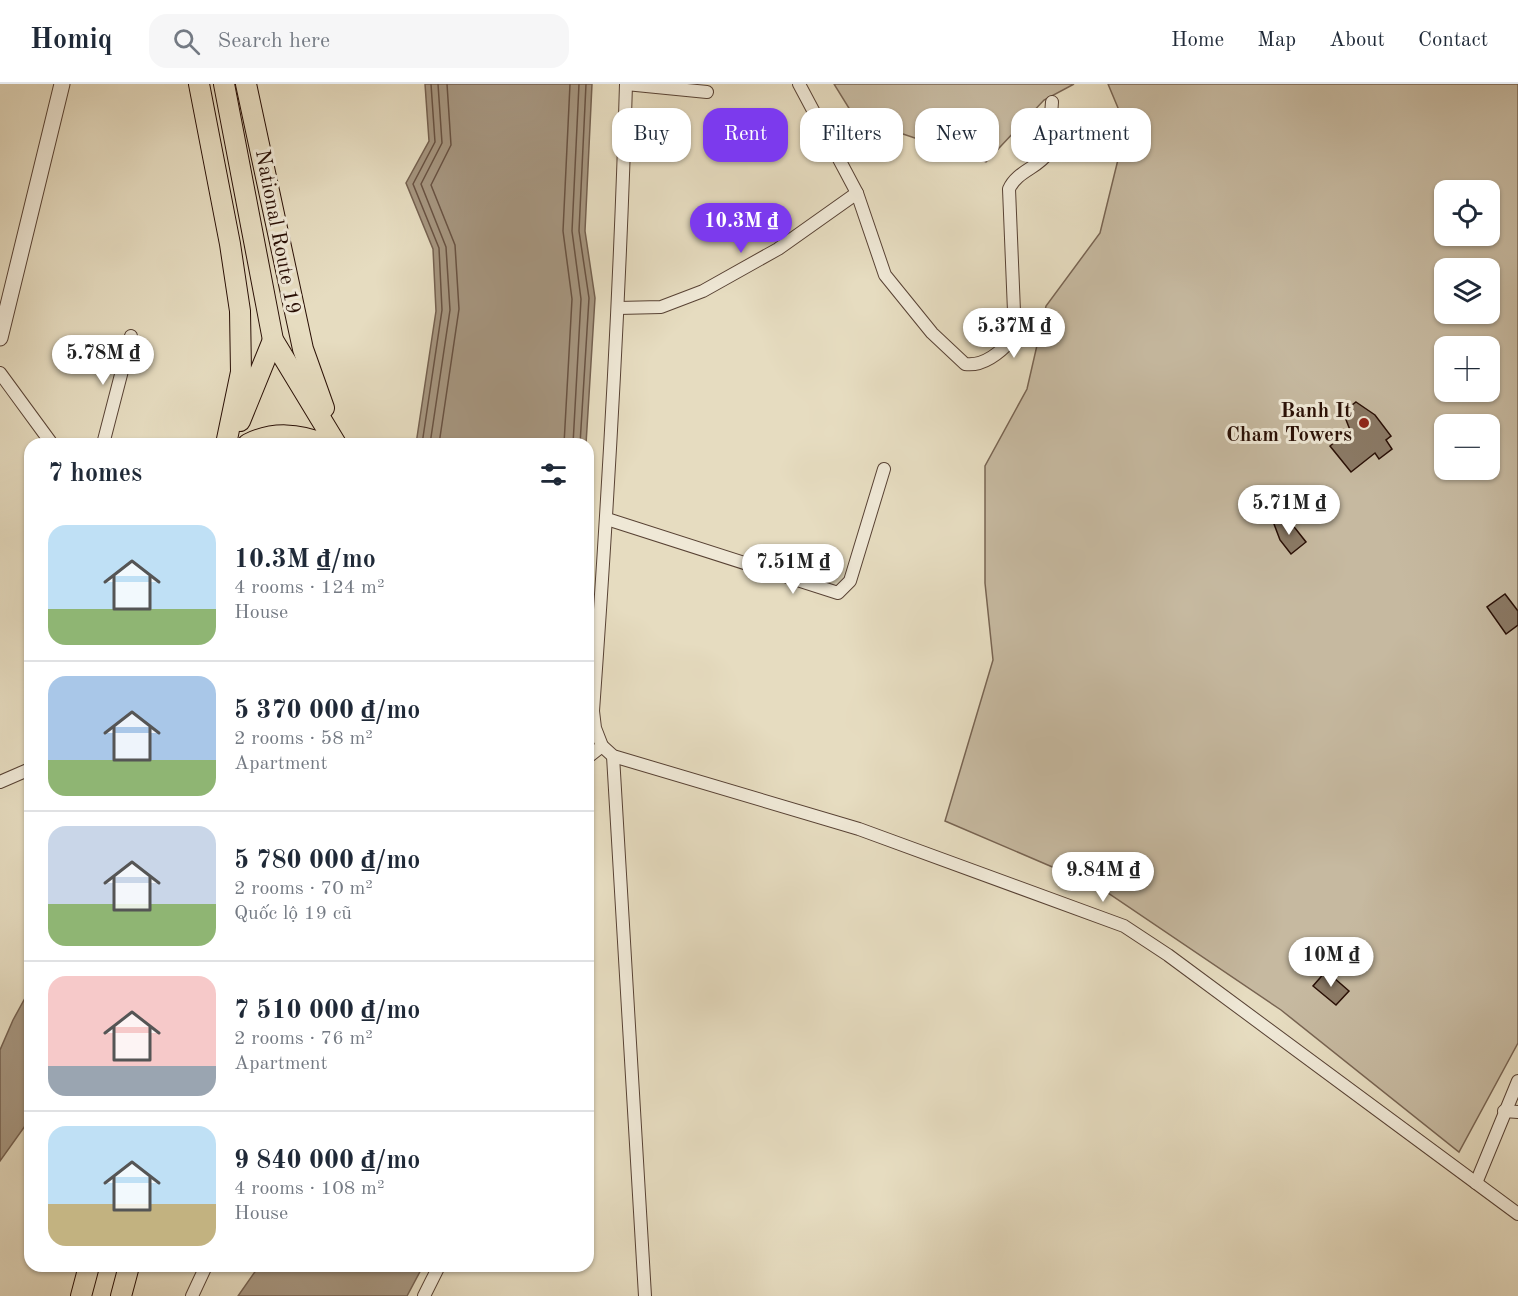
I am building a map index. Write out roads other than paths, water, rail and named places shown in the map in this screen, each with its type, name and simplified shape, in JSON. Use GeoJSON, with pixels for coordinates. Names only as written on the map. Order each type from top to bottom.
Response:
{"type":"FeatureCollection","features":[{"type":"Feature","properties":{"kind":"highway"},"geometry":{"type":"LineString","coordinates":[[199,84],[231,244],[240,311],[240,372],[229,438]]}},
{"type":"Feature","properties":{"kind":"highway","name":"National Route 19"},"geometry":{"type":"LineString","coordinates":[[224,84],[273,340],[333,438]]}},
{"type":"Feature","properties":{"kind":"highway"},"geometry":{"type":"LineString","coordinates":[[246,84],[303,349],[335,438]]}},
{"type":"Feature","properties":{"kind":"highway","name":"National Route 19"},"geometry":{"type":"LineString","coordinates":[[231,438],[273,340]]}},
{"type":"Feature","properties":{"kind":"highway"},"geometry":{"type":"LineString","coordinates":[[260,438],[282,434],[310,438]]}},
{"type":"Feature","properties":{"kind":"highway"},"geometry":{"type":"LineString","coordinates":[[81,1296],[87,1272]]}},
{"type":"Feature","properties":{"kind":"highway"},"geometry":{"type":"LineString","coordinates":[[121,1296],[127,1272]]}},
{"type":"Feature","properties":{"kind":"street"},"geometry":{"type":"LineString","coordinates":[[0,338],[62,84]]}},
{"type":"Feature","properties":{"kind":"street"},"geometry":{"type":"LineString","coordinates":[[707,92],[626,84],[618,308],[594,711],[595,728],[602,746],[613,756],[859,829],[1124,926],[1168,955],[1518,1214]]}},
{"type":"Feature","properties":{"kind":"street"},"geometry":{"type":"LineString","coordinates":[[799,84],[857,193],[885,274],[932,333],[965,364],[972,365],[982,362],[1007,346],[1015,336],[1009,189],[1012,181],[1044,160],[1048,153],[1052,102]]}},
{"type":"Feature","properties":{"kind":"street"},"geometry":{"type":"LineString","coordinates":[[618,308],[661,307],[711,287],[778,249],[857,193]]}},
{"type":"Feature","properties":{"kind":"street"},"geometry":{"type":"LineString","coordinates":[[105,438],[131,336]]}},
{"type":"Feature","properties":{"kind":"street"},"geometry":{"type":"LineString","coordinates":[[0,373],[48,438]]}},
{"type":"Feature","properties":{"kind":"street"},"geometry":{"type":"LineString","coordinates":[[607,519],[838,593],[850,581],[884,470]]}},
{"type":"Feature","properties":{"kind":"street"},"geometry":{"type":"LineString","coordinates":[[594,752],[602,746]]}},
{"type":"Feature","properties":{"kind":"street"},"geometry":{"type":"LineString","coordinates":[[613,756],[645,1296]]}},
{"type":"Feature","properties":{"kind":"street"},"geometry":{"type":"LineString","coordinates":[[0,782],[24,772]]}},
{"type":"Feature","properties":{"kind":"street"},"geometry":{"type":"LineString","coordinates":[[1476,1183],[1518,1081]]}},
{"type":"Feature","properties":{"kind":"street"},"geometry":{"type":"LineString","coordinates":[[1504,1111],[1518,1112]]}},
{"type":"Feature","properties":{"kind":"street"},"geometry":{"type":"LineString","coordinates":[[192,1296],[203,1272]]}},
{"type":"Feature","properties":{"kind":"street"},"geometry":{"type":"LineString","coordinates":[[424,1296],[436,1272]]}},
{"type":"Feature","properties":{"kind":"water"},"geometry":{"type":"Polygon","coordinates":[[[425,84],[592,84],[585,231],[595,298],[586,438],[417,438],[436,311],[433,249],[406,183],[429,141],[425,84]]]}},
{"type":"Feature","properties":{"kind":"water"},"geometry":{"type":"Polygon","coordinates":[[[24,1000],[24,1127],[0,1161],[0,1050],[24,1000]]]}},
{"type":"Feature","properties":{"kind":"water"},"geometry":{"type":"Polygon","coordinates":[[[255,1272],[420,1272],[407,1296],[238,1296],[255,1272]]]}},
{"type":"Feature","properties":{"kind":"place","name":"Banh It Cham Towers"},"geometry":{"type":"Point","coordinates":[1364,423]}}]}
